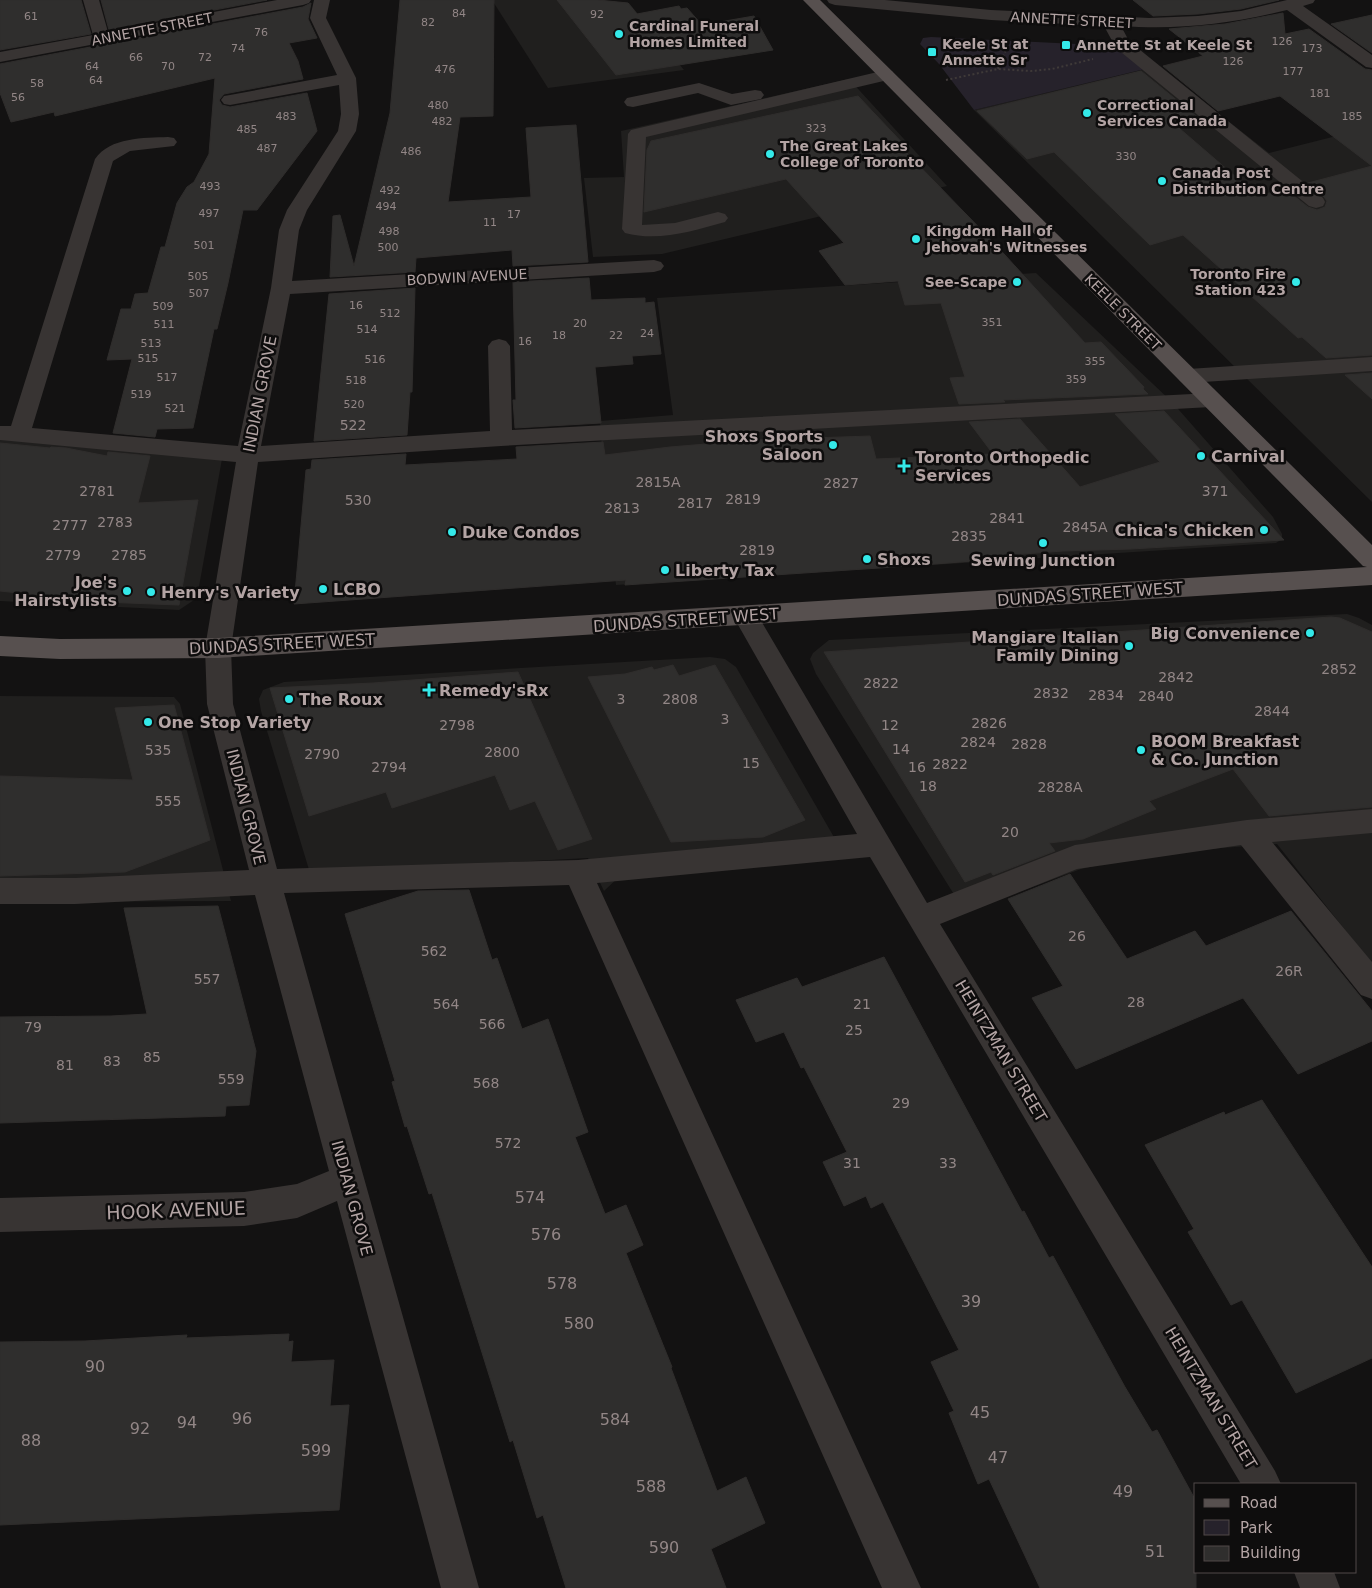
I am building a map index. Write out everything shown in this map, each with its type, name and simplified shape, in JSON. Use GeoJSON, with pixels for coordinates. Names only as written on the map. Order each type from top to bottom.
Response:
{"type":"FeatureCollection","features":[{"type":"Feature","properties":{"kind":"main road","name":"KEELE STREET"},"geometry":{"type":"LineString","coordinates":[[811,0],[1372,560]]}},
{"type":"Feature","properties":{"kind":"main road","name":"DUNDAS STREET WEST"},"geometry":{"type":"LineString","coordinates":[[0,646],[60,649],[218,648],[1372,576]]}},
{"type":"Feature","properties":{"kind":"street"},"geometry":{"type":"LineString","coordinates":[[91,0],[102,38]]}},
{"type":"Feature","properties":{"kind":"street","name":"ANNETTE STREET"},"geometry":{"type":"LineString","coordinates":[[0,57],[303,0]]}},
{"type":"Feature","properties":{"kind":"street","name":"INDIAN GROVE"},"geometry":{"type":"LineString","coordinates":[[322,0],[318,18],[347,78],[350,114],[347,131],[297,210],[289,230],[281,288],[248,455],[225,595],[218,648],[220,704],[266,882],[460,1588]]}},
{"type":"Feature","properties":{"kind":"street","name":"ANNETTE STREET"},"geometry":{"type":"LineString","coordinates":[[836,0],[991,15],[1110,22],[1168,22],[1241,16],[1307,0]]}},
{"type":"Feature","properties":{"kind":"street"},"geometry":{"type":"LineString","coordinates":[[1220,0],[1241,16]]}},
{"type":"Feature","properties":{"kind":"street"},"geometry":{"type":"LineString","coordinates":[[1290,4],[1372,63]]}},
{"type":"Feature","properties":{"kind":"street"},"geometry":{"type":"LineString","coordinates":[[1110,22],[1122,44],[1316,202]]}},
{"type":"Feature","properties":{"kind":"street"},"geometry":{"type":"LineString","coordinates":[[633,102],[699,88],[731,100],[882,71]]}},
{"type":"Feature","properties":{"kind":"street"},"geometry":{"type":"LineString","coordinates":[[718,218],[668,231],[647,232],[632,229],[638,134],[882,71]]}},
{"type":"Feature","properties":{"kind":"street"},"geometry":{"type":"LineString","coordinates":[[230,100],[347,78]]}},
{"type":"Feature","properties":{"kind":"street"},"geometry":{"type":"LineString","coordinates":[[168,142],[125,146],[110,152],[104,159],[10,434],[248,455],[501,438],[1211,400]]}},
{"type":"Feature","properties":{"kind":"street","name":"BODWIN AVENUE"},"geometry":{"type":"LineString","coordinates":[[281,288],[654,266]]}},
{"type":"Feature","properties":{"kind":"street"},"geometry":{"type":"LineString","coordinates":[[498,346],[501,438]]}},
{"type":"Feature","properties":{"kind":"street"},"geometry":{"type":"LineString","coordinates":[[1188,376],[1372,364]]}},
{"type":"Feature","properties":{"kind":"street","name":"HEINTZMAN STREET"},"geometry":{"type":"LineString","coordinates":[[745,616],[921,919],[1261,1483]]}},
{"type":"Feature","properties":{"kind":"street"},"geometry":{"type":"LineString","coordinates":[[921,919],[1075,857],[1247,832],[1372,821]]}},
{"type":"Feature","properties":{"kind":"street"},"geometry":{"type":"LineString","coordinates":[[1247,832],[1372,985]]}},
{"type":"Feature","properties":{"kind":"street"},"geometry":{"type":"LineString","coordinates":[[0,891],[75,891],[266,882],[578,872],[879,844]]}},
{"type":"Feature","properties":{"kind":"street"},"geometry":{"type":"LineString","coordinates":[[578,872],[902,1588]]}},
{"type":"Feature","properties":{"kind":"street","name":"HOOK AVENUE"},"geometry":{"type":"LineString","coordinates":[[0,1215],[244,1209],[296,1201],[347,1180]]}},
{"type":"Feature","properties":{"kind":"street"},"geometry":{"type":"LineString","coordinates":[[1314,1573],[1321,1588]]}},
{"type":"Feature","properties":{"kind":"path"},"geometry":{"type":"LineString","coordinates":[[998,69],[1004,57],[1008,39]]}},
{"type":"Feature","properties":{"kind":"path"},"geometry":{"type":"LineString","coordinates":[[946,80],[998,69],[1031,72],[1052,69],[1130,50]]}},
{"type":"Feature","properties":{"kind":"shaded area"},"geometry":{"type":"Polygon","coordinates":[[[492,0],[595,0],[629,3],[684,70],[548,88],[492,0]]]}},
{"type":"Feature","properties":{"kind":"shaded area"},"geometry":{"type":"Polygon","coordinates":[[[1158,66],[1269,153],[1372,127],[1372,502],[974,110],[1158,66]]]}},
{"type":"Feature","properties":{"kind":"shaded area","name":"The Great Lakes College of Toronto"},"geometry":{"type":"Polygon","coordinates":[[[849,79],[947,186],[662,254],[593,257],[584,178],[624,177],[621,131],[849,79]]]}},
{"type":"Feature","properties":{"kind":"shaded area"},"geometry":{"type":"Polygon","coordinates":[[[1036,273],[1172,402],[1273,517],[1282,534],[1282,539],[1276,543],[616,585],[600,421],[673,415],[657,298],[1036,273]]]}},
{"type":"Feature","properties":{"kind":"shaded area"},"geometry":{"type":"Polygon","coordinates":[[[0,437],[222,459],[198,592],[194,600],[179,610],[0,601],[0,437]]]}},
{"type":"Feature","properties":{"kind":"shaded area"},"geometry":{"type":"Polygon","coordinates":[[[1347,614],[1372,625],[1372,964],[1277,844],[1154,853],[1081,869],[965,912],[816,674],[810,659],[813,653],[829,640],[1347,614]]]}},
{"type":"Feature","properties":{"kind":"shaded area"},"geometry":{"type":"Polygon","coordinates":[[[710,657],[725,659],[736,667],[846,858],[621,875],[604,891],[588,858],[310,873],[261,711],[259,699],[263,690],[284,682],[710,657]]]}},
{"type":"Feature","properties":{"kind":"shaded area"},"geometry":{"type":"Polygon","coordinates":[[[0,696],[174,697],[180,704],[231,901],[0,902],[0,696]]]}},
{"type":"Feature","properties":{"kind":"green space"},"geometry":{"type":"Polygon","coordinates":[[[923,38],[1117,46],[1145,69],[974,110],[939,64],[920,44],[923,38]]]}},
{"type":"Feature","properties":{"kind":"building"},"geometry":{"type":"Polygon","coordinates":[[[0,0],[81,0],[91,34],[0,50],[0,0]]]}},
{"type":"Feature","properties":{"kind":"building"},"geometry":{"type":"Polygon","coordinates":[[[101,0],[267,0],[109,30],[101,0]]]}},
{"type":"Feature","properties":{"kind":"building"},"geometry":{"type":"Polygon","coordinates":[[[400,0],[494,0],[493,116],[460,117],[448,202],[531,197],[526,128],[576,125],[588,262],[513,266],[512,250],[416,258],[415,272],[330,277],[333,216],[340,215],[354,266],[390,113],[400,0]]]}},
{"type":"Feature","properties":{"kind":"building"},"geometry":{"type":"Polygon","coordinates":[[[557,0],[598,0],[628,3],[637,14],[679,6],[681,9],[687,8],[702,25],[754,16],[773,50],[616,75],[557,0]]]}},
{"type":"Feature","properties":{"kind":"building"},"geometry":{"type":"Polygon","coordinates":[[[1133,0],[1279,0],[1241,9],[1198,14],[1153,16],[1133,0]]]}},
{"type":"Feature","properties":{"kind":"building"},"geometry":{"type":"Polygon","coordinates":[[[311,3],[308,19],[317,38],[289,43],[298,61],[303,79],[224,94],[219,100],[222,105],[230,107],[307,93],[317,131],[257,210],[243,210],[228,283],[217,329],[214,329],[193,428],[157,429],[155,437],[113,433],[132,359],[107,360],[121,309],[131,309],[135,294],[148,293],[161,247],[165,247],[177,203],[187,187],[194,182],[209,154],[215,78],[55,116],[54,112],[11,122],[0,93],[0,64],[303,7],[311,3]]]}},
{"type":"Feature","properties":{"kind":"building"},"geometry":{"type":"Polygon","coordinates":[[[1283,13],[1285,34],[1309,29],[1365,69],[1372,70],[1372,166],[1280,96],[1218,111],[1163,66],[1203,56],[1169,29],[1225,24],[1283,13]]]}},
{"type":"Feature","properties":{"kind":"building"},"geometry":{"type":"Polygon","coordinates":[[[1372,15],[1372,53],[1331,24],[1372,15]]]}},
{"type":"Feature","properties":{"kind":"building"},"geometry":{"type":"Polygon","coordinates":[[[1141,71],[1196,116],[1172,122],[1258,196],[1285,189],[1308,207],[1317,210],[1325,207],[1327,201],[1308,183],[1372,166],[1372,355],[1326,358],[1302,337],[1298,338],[1183,235],[1150,245],[1054,152],[1027,159],[977,111],[1141,71]]]}},
{"type":"Feature","properties":{"kind":"building"},"geometry":{"type":"Polygon","coordinates":[[[858,96],[908,149],[904,150],[995,244],[1085,343],[1101,342],[1144,387],[1143,389],[1148,394],[1003,400],[1005,402],[959,404],[950,378],[965,377],[941,303],[905,305],[898,281],[845,285],[819,251],[844,243],[786,179],[644,212],[647,150],[651,141],[858,96]]]}},
{"type":"Feature","properties":{"kind":"building"},"geometry":{"type":"Polygon","coordinates":[[[589,278],[591,300],[645,298],[645,303],[654,302],[661,354],[632,356],[633,364],[595,367],[601,423],[515,428],[513,400],[516,400],[513,282],[589,278]]]}},
{"type":"Feature","properties":{"kind":"building"},"geometry":{"type":"Polygon","coordinates":[[[415,288],[412,392],[410,392],[407,435],[314,441],[329,294],[415,288]]]}},
{"type":"Feature","properties":{"kind":"building"},"geometry":{"type":"Polygon","coordinates":[[[1372,373],[1372,399],[1345,375],[1372,373]]]}},
{"type":"Feature","properties":{"kind":"building"},"geometry":{"type":"Polygon","coordinates":[[[1164,411],[1284,540],[1063,551],[985,557],[985,560],[909,566],[625,585],[626,580],[294,604],[306,470],[311,469],[312,460],[406,454],[405,465],[517,459],[516,447],[603,442],[605,455],[754,440],[870,436],[876,459],[993,454],[969,422],[1020,419],[1080,487],[1160,462],[1115,414],[1164,411]]]}},
{"type":"Feature","properties":{"kind":"building"},"geometry":{"type":"Polygon","coordinates":[[[0,443],[66,448],[107,456],[108,452],[150,456],[138,503],[198,500],[179,605],[102,602],[0,591],[0,443]]]}},
{"type":"Feature","properties":{"kind":"building"},"geometry":{"type":"Polygon","coordinates":[[[1331,617],[1340,618],[1372,632],[1372,807],[1269,816],[1233,769],[1149,801],[1156,809],[1083,839],[1049,843],[1055,851],[993,875],[991,872],[965,882],[824,652],[1331,617]]]}},
{"type":"Feature","properties":{"kind":"building"},"geometry":{"type":"Polygon","coordinates":[[[673,665],[679,676],[715,665],[805,820],[763,837],[671,842],[588,677],[625,674],[652,667],[654,670],[673,665]]]}},
{"type":"Feature","properties":{"kind":"building"},"geometry":{"type":"Polygon","coordinates":[[[518,672],[592,839],[558,850],[535,801],[510,810],[495,775],[392,808],[386,792],[309,816],[270,688],[373,683],[518,672]]]}},
{"type":"Feature","properties":{"kind":"building"},"geometry":{"type":"Polygon","coordinates":[[[174,705],[210,840],[125,872],[0,876],[0,776],[133,780],[115,708],[174,705]]]}},
{"type":"Feature","properties":{"kind":"building"},"geometry":{"type":"Polygon","coordinates":[[[1070,874],[1127,959],[1195,931],[1206,946],[1291,911],[1372,1011],[1372,1041],[1298,1074],[1243,998],[1076,1069],[1032,998],[1063,986],[1008,899],[1070,874]]]}},
{"type":"Feature","properties":{"kind":"building"},"geometry":{"type":"Polygon","coordinates":[[[469,890],[492,960],[497,958],[522,1029],[548,1019],[588,1132],[575,1137],[605,1214],[626,1205],[643,1245],[626,1253],[672,1367],[717,1491],[746,1477],[765,1523],[711,1549],[726,1588],[566,1588],[543,1515],[537,1518],[513,1440],[510,1442],[432,1193],[429,1194],[407,1126],[405,1127],[392,1082],[395,1081],[345,914],[418,891],[469,890]]]}},
{"type":"Feature","properties":{"kind":"building"},"geometry":{"type":"Polygon","coordinates":[[[218,906],[256,1051],[249,1105],[226,1106],[225,1116],[0,1123],[0,1017],[147,1014],[124,908],[218,906]]]}},
{"type":"Feature","properties":{"kind":"building"},"geometry":{"type":"Polygon","coordinates":[[[884,957],[1022,1212],[1024,1211],[1049,1258],[1053,1256],[1125,1387],[1152,1432],[1157,1430],[1194,1497],[1194,1573],[1196,1573],[1196,1588],[1040,1588],[989,1479],[978,1484],[949,1413],[954,1411],[931,1362],[959,1350],[883,1202],[871,1208],[866,1196],[844,1206],[823,1162],[847,1152],[804,1067],[801,1068],[784,1032],[756,1042],[736,1000],[797,978],[802,987],[884,957]]]}},
{"type":"Feature","properties":{"kind":"building"},"geometry":{"type":"Polygon","coordinates":[[[1262,1100],[1372,1267],[1372,1358],[1296,1393],[1242,1300],[1231,1305],[1188,1232],[1194,1229],[1145,1145],[1224,1112],[1225,1115],[1262,1100]]]}},
{"type":"Feature","properties":{"kind":"building"},"geometry":{"type":"Polygon","coordinates":[[[289,1334],[288,1342],[293,1341],[291,1362],[334,1360],[330,1406],[349,1405],[339,1510],[0,1525],[0,1342],[85,1341],[187,1335],[186,1338],[289,1334]]]}},
{"type":"Feature","properties":{"kind":"place","name":"Cardinal Funeral Homes Limited"},"geometry":{"type":"Point","coordinates":[619,34]}},
{"type":"Feature","properties":{"kind":"place","name":"Annette St at Keele St"},"geometry":{"type":"Point","coordinates":[1066,45]}},
{"type":"Feature","properties":{"kind":"place","name":"Keele St at Annette Sr"},"geometry":{"type":"Point","coordinates":[932,52]}},
{"type":"Feature","properties":{"kind":"place","name":"Correctional Services Canada"},"geometry":{"type":"Point","coordinates":[1087,113]}},
{"type":"Feature","properties":{"kind":"place","name":"The Great Lakes College of Toronto"},"geometry":{"type":"Point","coordinates":[770,154]}},
{"type":"Feature","properties":{"kind":"place","name":"Canada Post Distribution Centre"},"geometry":{"type":"Point","coordinates":[1162,181]}},
{"type":"Feature","properties":{"kind":"place","name":"Kingdom Hall of Jehovah's Witnesses"},"geometry":{"type":"Point","coordinates":[916,239]}},
{"type":"Feature","properties":{"kind":"place","name":"See-Scape"},"geometry":{"type":"Point","coordinates":[1017,282]}},
{"type":"Feature","properties":{"kind":"place","name":"Toronto Fire Station 423"},"geometry":{"type":"Point","coordinates":[1296,282]}},
{"type":"Feature","properties":{"kind":"place","name":"Shoxs Sports Saloon"},"geometry":{"type":"Point","coordinates":[833,445]}},
{"type":"Feature","properties":{"kind":"place","name":"Carnival"},"geometry":{"type":"Point","coordinates":[1201,456]}},
{"type":"Feature","properties":{"kind":"place","name":"Toronto Orthopedic Services"},"geometry":{"type":"Point","coordinates":[904,466]}},
{"type":"Feature","properties":{"kind":"place","name":"Chica's Chicken"},"geometry":{"type":"Point","coordinates":[1264,530]}},
{"type":"Feature","properties":{"kind":"place","name":"Duke Condos"},"geometry":{"type":"Point","coordinates":[452,532]}},
{"type":"Feature","properties":{"kind":"place","name":"Sewing Junction"},"geometry":{"type":"Point","coordinates":[1043,543]}},
{"type":"Feature","properties":{"kind":"place","name":"Shoxs"},"geometry":{"type":"Point","coordinates":[867,559]}},
{"type":"Feature","properties":{"kind":"place","name":"Liberty Tax"},"geometry":{"type":"Point","coordinates":[665,570]}},
{"type":"Feature","properties":{"kind":"place","name":"LCBO"},"geometry":{"type":"Point","coordinates":[323,589]}},
{"type":"Feature","properties":{"kind":"place","name":"Joe's Hairstylists"},"geometry":{"type":"Point","coordinates":[127,591]}},
{"type":"Feature","properties":{"kind":"place","name":"Henry's Variety"},"geometry":{"type":"Point","coordinates":[151,592]}},
{"type":"Feature","properties":{"kind":"place","name":"Big Convenience"},"geometry":{"type":"Point","coordinates":[1310,633]}},
{"type":"Feature","properties":{"kind":"place","name":"Mangiare Italian Family Dining"},"geometry":{"type":"Point","coordinates":[1129,646]}},
{"type":"Feature","properties":{"kind":"place","name":"Remedy'sRx"},"geometry":{"type":"Point","coordinates":[429,690]}},
{"type":"Feature","properties":{"kind":"place","name":"The Roux"},"geometry":{"type":"Point","coordinates":[289,699]}},
{"type":"Feature","properties":{"kind":"place","name":"One Stop Variety"},"geometry":{"type":"Point","coordinates":[148,722]}},
{"type":"Feature","properties":{"kind":"place","name":"BOOM Breakfast & Co. Junction"},"geometry":{"type":"Point","coordinates":[1141,750]}}]}
